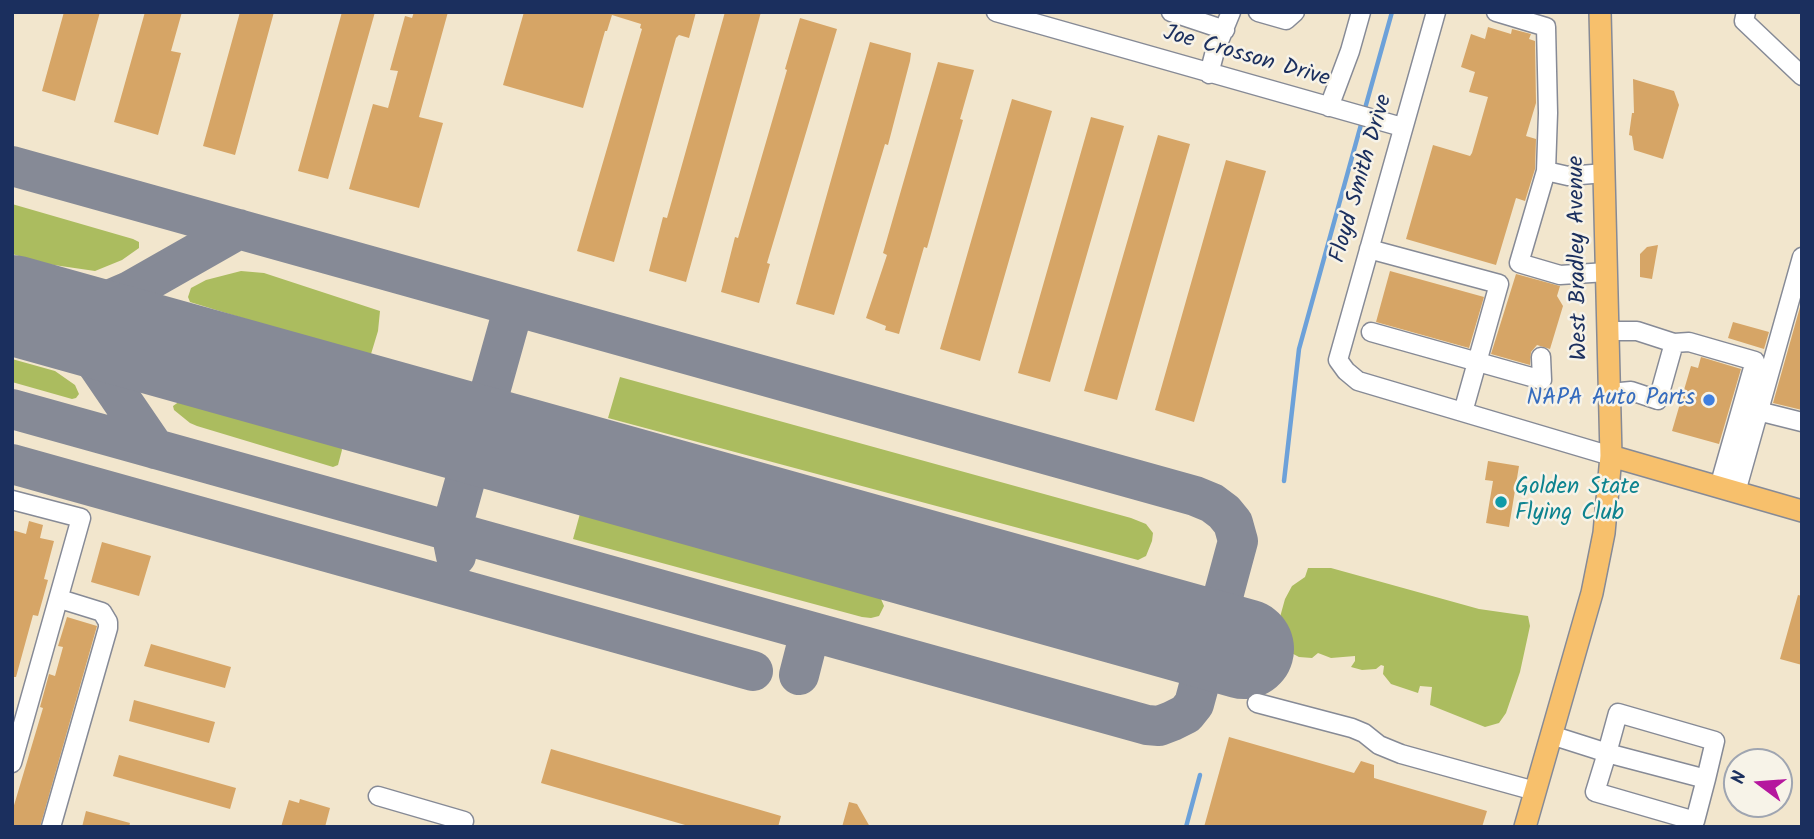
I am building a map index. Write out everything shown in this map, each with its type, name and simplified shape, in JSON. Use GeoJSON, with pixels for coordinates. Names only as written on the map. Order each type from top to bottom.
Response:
{"type":"FeatureCollection","features":[{"type":"Feature","properties":{"kind":"main road","name":"West Bradley Avenue"},"geometry":{"type":"LineString","coordinates":[[1525,827],[1594,582],[1604,533],[1611,456],[1600,12]]}},
{"type":"Feature","properties":{"kind":"main road"},"geometry":{"type":"LineString","coordinates":[[1611,456],[1802,511]]}},
{"type":"Feature","properties":{"kind":"street"},"geometry":{"type":"LineString","coordinates":[[1171,12],[1225,30]]}},
{"type":"Feature","properties":{"kind":"street"},"geometry":{"type":"LineString","coordinates":[[1209,74],[1231,12]]}},
{"type":"Feature","properties":{"kind":"street"},"geometry":{"type":"LineString","coordinates":[[1258,12],[1286,20],[1295,12]]}},
{"type":"Feature","properties":{"kind":"street"},"geometry":{"type":"LineString","coordinates":[[1334,108],[1361,12]]}},
{"type":"Feature","properties":{"kind":"street","name":"Floyd Smith Drive"},"geometry":{"type":"LineString","coordinates":[[1436,12],[1338,360],[1358,381],[1463,412]]}},
{"type":"Feature","properties":{"kind":"street"},"geometry":{"type":"LineString","coordinates":[[1496,12],[1546,27],[1546,171],[1519,263],[1560,275],[1607,272]]}},
{"type":"Feature","properties":{"kind":"street"},"geometry":{"type":"LineString","coordinates":[[1746,12],[1744,21],[1802,76]]}},
{"type":"Feature","properties":{"kind":"street","name":"Joe Crosson Drive"},"geometry":{"type":"LineString","coordinates":[[1002,13],[1402,127]]}},
{"type":"Feature","properties":{"kind":"street"},"geometry":{"type":"LineString","coordinates":[[1546,171],[1568,176],[1605,173]]}},
{"type":"Feature","properties":{"kind":"street"},"geometry":{"type":"LineString","coordinates":[[1369,249],[1499,284],[1463,412],[1611,456]]}},
{"type":"Feature","properties":{"kind":"street"},"geometry":{"type":"LineString","coordinates":[[1727,489],[1758,411],[1802,257]]}},
{"type":"Feature","properties":{"kind":"street"},"geometry":{"type":"LineString","coordinates":[[1609,331],[1637,331],[1674,343],[1689,342],[1755,361],[1727,489]]}},
{"type":"Feature","properties":{"kind":"street"},"geometry":{"type":"LineString","coordinates":[[1371,332],[1542,380],[1541,357]]}},
{"type":"Feature","properties":{"kind":"street"},"geometry":{"type":"LineString","coordinates":[[1610,393],[1631,391],[1658,400],[1674,343]]}},
{"type":"Feature","properties":{"kind":"street"},"geometry":{"type":"LineString","coordinates":[[1758,411],[1802,422]]}},
{"type":"Feature","properties":{"kind":"street"},"geometry":{"type":"LineString","coordinates":[[12,500],[81,518],[12,763]]}},
{"type":"Feature","properties":{"kind":"street"},"geometry":{"type":"LineString","coordinates":[[51,827],[108,628],[102,612],[60,599]]}},
{"type":"Feature","properties":{"kind":"street"},"geometry":{"type":"LineString","coordinates":[[1257,703],[1352,728],[1364,733],[1379,745],[1401,754],[1535,791]]}},
{"type":"Feature","properties":{"kind":"street"},"geometry":{"type":"LineString","coordinates":[[1618,713],[1715,740],[1706,779],[1695,821],[1595,792],[1618,713]]}},
{"type":"Feature","properties":{"kind":"street"},"geometry":{"type":"LineString","coordinates":[[1551,735],[1706,779]]}},
{"type":"Feature","properties":{"kind":"street"},"geometry":{"type":"LineString","coordinates":[[378,796],[432,819],[464,821],[462,827]]}},
{"type":"Feature","properties":{"kind":"green space"},"geometry":{"type":"Polygon","coordinates":[[[12,204],[133,239],[139,242],[139,248],[122,260],[95,271],[47,264],[12,254],[12,204]]]}},
{"type":"Feature","properties":{"kind":"green space"},"geometry":{"type":"Polygon","coordinates":[[[241,271],[264,273],[380,311],[378,331],[371,354],[357,353],[190,302],[188,297],[191,288],[206,280],[241,271]]]}},
{"type":"Feature","properties":{"kind":"green space"},"geometry":{"type":"Polygon","coordinates":[[[12,359],[55,371],[75,385],[79,394],[72,399],[12,382],[12,359]]]}},
{"type":"Feature","properties":{"kind":"green space"},"geometry":{"type":"Polygon","coordinates":[[[620,377],[1131,518],[1146,524],[1153,533],[1152,541],[1146,556],[1138,560],[608,418],[620,377]]]}},
{"type":"Feature","properties":{"kind":"green space"},"geometry":{"type":"Polygon","coordinates":[[[180,401],[341,446],[338,465],[333,467],[197,426],[174,410],[173,406],[180,401]]]}},
{"type":"Feature","properties":{"kind":"green space"},"geometry":{"type":"Polygon","coordinates":[[[581,510],[870,592],[881,599],[884,606],[879,616],[862,617],[573,539],[581,510]]]}},
{"type":"Feature","properties":{"kind":"green space"},"geometry":{"type":"Polygon","coordinates":[[[1308,568],[1331,568],[1479,609],[1528,616],[1530,626],[1520,672],[1506,713],[1499,723],[1485,727],[1430,705],[1432,687],[1420,686],[1418,693],[1391,684],[1383,674],[1384,666],[1362,670],[1351,667],[1355,656],[1331,658],[1318,653],[1312,658],[1299,657],[1272,646],[1285,599],[1292,586],[1305,577],[1308,568]]]}},
{"type":"Feature","properties":{"kind":"building"},"geometry":{"type":"Polygon","coordinates":[[[64,12],[100,12],[75,101],[42,91],[64,12]]]}},
{"type":"Feature","properties":{"kind":"building"},"geometry":{"type":"Polygon","coordinates":[[[145,12],[182,12],[171,51],[181,53],[158,135],[114,122],[145,12]]]}},
{"type":"Feature","properties":{"kind":"building"},"geometry":{"type":"Polygon","coordinates":[[[240,12],[274,12],[235,155],[203,146],[240,12]]]}},
{"type":"Feature","properties":{"kind":"building"},"geometry":{"type":"Polygon","coordinates":[[[342,12],[375,12],[328,179],[298,171],[342,12]]]}},
{"type":"Feature","properties":{"kind":"building"},"geometry":{"type":"Polygon","coordinates":[[[414,12],[448,12],[419,117],[443,123],[419,208],[349,189],[373,104],[388,108],[398,71],[390,70],[405,16],[412,18],[414,12]]]}},
{"type":"Feature","properties":{"kind":"building"},"geometry":{"type":"Polygon","coordinates":[[[524,12],[696,12],[689,38],[679,35],[676,38],[614,262],[577,251],[642,29],[641,24],[612,15],[583,108],[503,85],[524,12]]]}},
{"type":"Feature","properties":{"kind":"building"},"geometry":{"type":"Polygon","coordinates":[[[725,12],[761,12],[686,282],[649,271],[663,217],[667,218],[725,12]]]}},
{"type":"Feature","properties":{"kind":"building"},"geometry":{"type":"Polygon","coordinates":[[[800,18],[837,29],[767,263],[770,264],[759,303],[721,292],[800,18]]]}},
{"type":"Feature","properties":{"kind":"building"},"geometry":{"type":"Polygon","coordinates":[[[1488,27],[1511,34],[1512,29],[1531,34],[1529,39],[1535,41],[1536,103],[1526,136],[1536,139],[1535,169],[1525,201],[1516,198],[1496,265],[1406,239],[1433,145],[1470,156],[1472,153],[1488,97],[1469,92],[1475,72],[1461,67],[1471,34],[1485,39],[1488,27]]]}},
{"type":"Feature","properties":{"kind":"building"},"geometry":{"type":"Polygon","coordinates":[[[870,42],[911,53],[910,61],[888,145],[885,144],[834,315],[796,304],[870,42]]]}},
{"type":"Feature","properties":{"kind":"building"},"geometry":{"type":"Polygon","coordinates":[[[938,62],[974,70],[960,119],[963,120],[927,248],[924,247],[899,334],[885,330],[886,326],[866,318],[887,255],[883,253],[938,62]]]}},
{"type":"Feature","properties":{"kind":"building"},"geometry":{"type":"Polygon","coordinates":[[[1633,79],[1674,91],[1679,105],[1663,159],[1634,150],[1632,136],[1629,135],[1634,113],[1633,79]]]}},
{"type":"Feature","properties":{"kind":"building"},"geometry":{"type":"Polygon","coordinates":[[[1012,99],[1052,111],[980,361],[940,349],[1012,99]]]}},
{"type":"Feature","properties":{"kind":"building"},"geometry":{"type":"Polygon","coordinates":[[[1091,117],[1124,126],[1050,382],[1018,373],[1091,117]]]}},
{"type":"Feature","properties":{"kind":"building"},"geometry":{"type":"Polygon","coordinates":[[[1158,135],[1190,144],[1117,400],[1084,391],[1158,135]]]}},
{"type":"Feature","properties":{"kind":"building"},"geometry":{"type":"Polygon","coordinates":[[[1226,160],[1266,171],[1194,422],[1155,410],[1226,160]]]}},
{"type":"Feature","properties":{"kind":"building"},"geometry":{"type":"Polygon","coordinates":[[[1658,245],[1652,279],[1640,277],[1640,254],[1647,247],[1658,245]]]}},
{"type":"Feature","properties":{"kind":"building"},"geometry":{"type":"Polygon","coordinates":[[[1390,271],[1484,297],[1469,348],[1376,322],[1390,271]]]}},
{"type":"Feature","properties":{"kind":"building"},"geometry":{"type":"Polygon","coordinates":[[[1516,274],[1560,286],[1557,296],[1563,306],[1550,349],[1537,345],[1531,352],[1530,365],[1491,354],[1516,274]]]}},
{"type":"Feature","properties":{"kind":"building"},"geometry":{"type":"Polygon","coordinates":[[[1802,300],[1802,410],[1773,403],[1802,300]]]}},
{"type":"Feature","properties":{"kind":"building"},"geometry":{"type":"Polygon","coordinates":[[[1733,322],[1769,332],[1764,349],[1728,338],[1733,322]]]}},
{"type":"Feature","properties":{"kind":"building","name":"NAPA Auto Parts"},"geometry":{"type":"Polygon","coordinates":[[[1701,357],[1741,369],[1719,444],[1672,431],[1691,366],[1698,368],[1701,357]]]}},
{"type":"Feature","properties":{"kind":"building","name":"Golden State Flying Club"},"geometry":{"type":"Polygon","coordinates":[[[1488,461],[1519,466],[1509,527],[1486,523],[1493,481],[1485,480],[1488,461]]]}},
{"type":"Feature","properties":{"kind":"building"},"geometry":{"type":"Polygon","coordinates":[[[29,521],[43,525],[40,538],[54,541],[44,579],[48,580],[38,616],[33,615],[16,677],[12,677],[12,530],[26,534],[29,521]]]}},
{"type":"Feature","properties":{"kind":"building"},"geometry":{"type":"Polygon","coordinates":[[[102,542],[151,556],[139,596],[91,582],[102,542]]]}},
{"type":"Feature","properties":{"kind":"building"},"geometry":{"type":"Polygon","coordinates":[[[1798,595],[1802,596],[1802,665],[1780,659],[1798,595]]]}},
{"type":"Feature","properties":{"kind":"building"},"geometry":{"type":"Polygon","coordinates":[[[67,617],[97,626],[40,827],[12,827],[12,812],[43,708],[40,707],[49,674],[55,676],[63,647],[58,646],[67,617]]]}},
{"type":"Feature","properties":{"kind":"building"},"geometry":{"type":"Polygon","coordinates":[[[151,644],[231,667],[225,688],[144,666],[151,644]]]}},
{"type":"Feature","properties":{"kind":"building"},"geometry":{"type":"Polygon","coordinates":[[[134,700],[215,722],[209,743],[129,721],[134,700]]]}},
{"type":"Feature","properties":{"kind":"building"},"geometry":{"type":"Polygon","coordinates":[[[1229,737],[1354,773],[1361,761],[1374,765],[1374,778],[1487,811],[1482,827],[1204,827],[1229,737]]]}},
{"type":"Feature","properties":{"kind":"building"},"geometry":{"type":"Polygon","coordinates":[[[551,749],[781,816],[778,827],[692,827],[541,783],[551,749]]]}},
{"type":"Feature","properties":{"kind":"building"},"geometry":{"type":"Polygon","coordinates":[[[119,755],[236,788],[230,809],[113,776],[119,755]]]}},
{"type":"Feature","properties":{"kind":"building"},"geometry":{"type":"Polygon","coordinates":[[[300,799],[330,808],[325,827],[281,827],[289,800],[299,803],[300,799]]]}},
{"type":"Feature","properties":{"kind":"building"},"geometry":{"type":"Polygon","coordinates":[[[849,802],[857,804],[870,827],[842,827],[849,802]]]}},
{"type":"Feature","properties":{"kind":"building"},"geometry":{"type":"Polygon","coordinates":[[[86,811],[130,823],[129,827],[82,827],[86,811]]]}},
{"type":"Feature","properties":{"kind":"waterway"},"geometry":{"type":"LineString","coordinates":[[1364,112],[1392,12]]}},
{"type":"Feature","properties":{"kind":"waterway"},"geometry":{"type":"LineString","coordinates":[[1284,481],[1299,349],[1362,121]]}},
{"type":"Feature","properties":{"kind":"waterway"},"geometry":{"type":"LineString","coordinates":[[1186,827],[1200,775]]}},
{"type":"Feature","properties":{"kind":"taxiway"},"geometry":{"type":"LineString","coordinates":[[12,166],[1195,496],[1224,512],[1233,523],[1238,541],[1194,704],[1186,714],[1172,721],[1159,726],[1147,725],[12,409]]}},
{"type":"Feature","properties":{"kind":"taxiway"},"geometry":{"type":"LineString","coordinates":[[38,312],[88,309],[130,291],[239,229]]}},
{"type":"Feature","properties":{"kind":"taxiway"},"geometry":{"type":"LineString","coordinates":[[456,556],[451,531],[514,306]]}},
{"type":"Feature","properties":{"kind":"taxiway"},"geometry":{"type":"LineString","coordinates":[[38,312],[56,322],[84,345],[155,449]]}},
{"type":"Feature","properties":{"kind":"taxiway"},"geometry":{"type":"LineString","coordinates":[[12,464],[753,671]]}},
{"type":"Feature","properties":{"kind":"taxiway"},"geometry":{"type":"LineString","coordinates":[[799,675],[810,632]]}},
{"type":"Feature","properties":{"kind":"runway"},"geometry":{"type":"LineString","coordinates":[[12,305],[1244,649]]}},
{"type":"Feature","properties":{"kind":"place","name":"NAPA Auto Parts"},"geometry":{"type":"Point","coordinates":[1709,400]}},
{"type":"Feature","properties":{"kind":"place","name":"Golden State Flying Club"},"geometry":{"type":"Point","coordinates":[1501,502]}}]}
